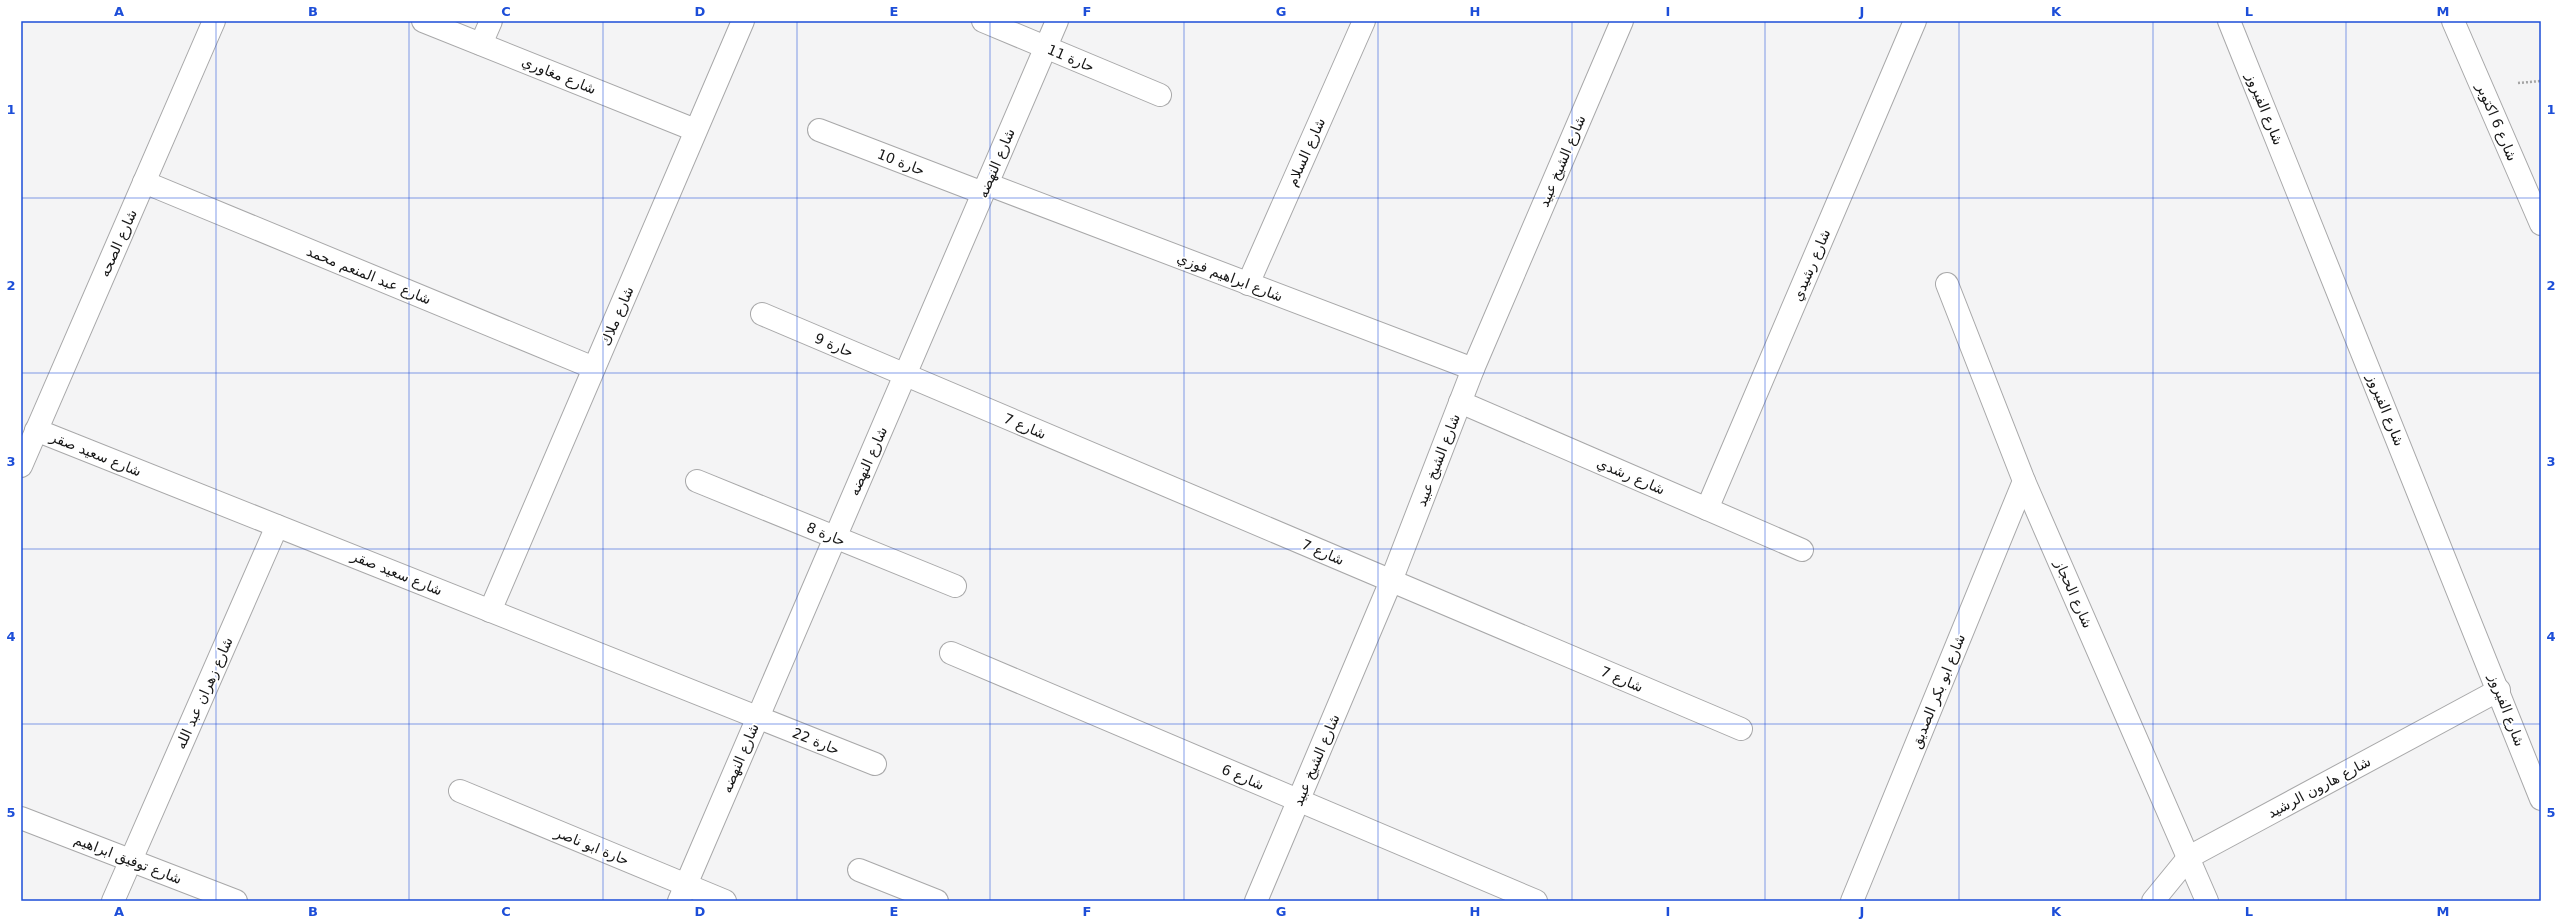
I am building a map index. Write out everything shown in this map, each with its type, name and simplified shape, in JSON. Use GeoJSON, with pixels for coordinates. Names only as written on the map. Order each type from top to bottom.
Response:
{"type":"FeatureCollection","features":[{"type":"Feature","properties":{"kind":"street","name":"شارع الصحه"},"geometry":{"type":"LineString","coordinates":[[21,466],[213,21]]}},
{"type":"Feature","properties":{"kind":"street","name":"شارع مغاوري"},"geometry":{"type":"LineString","coordinates":[[423,21],[696,130]]}},
{"type":"Feature","properties":{"kind":"street"},"geometry":{"type":"LineString","coordinates":[[481,44],[491,21]]}},
{"type":"Feature","properties":{"kind":"street","name":"شارع ملاك"},"geometry":{"type":"LineString","coordinates":[[490,610],[743,21]]}},
{"type":"Feature","properties":{"kind":"street","name":"حارة 11"},"geometry":{"type":"LineString","coordinates":[[983,21],[1160,95]]}},
{"type":"Feature","properties":{"kind":"street","name":"شارع النهضه"},"geometry":{"type":"LineString","coordinates":[[683,893],[757,717],[906,376],[1057,21]]}},
{"type":"Feature","properties":{"kind":"street","name":"شارع السلام"},"geometry":{"type":"LineString","coordinates":[[1248,284],[1364,21]]}},
{"type":"Feature","properties":{"kind":"street","name":"شارع الشيخ عبيد"},"geometry":{"type":"LineString","coordinates":[[1256,901],[1391,581],[1473,369],[1622,21]]}},
{"type":"Feature","properties":{"kind":"street","name":"شارع رشيدي"},"geometry":{"type":"LineString","coordinates":[[1707,509],[1915,21]]}},
{"type":"Feature","properties":{"kind":"street","name":"شارع الفيروز"},"geometry":{"type":"LineString","coordinates":[[2229,21],[2499,690],[2541,799]]}},
{"type":"Feature","properties":{"kind":"street","name":"شارع 6 اكتوبر"},"geometry":{"type":"LineString","coordinates":[[2453,21],[2541,224]]}},
{"type":"Feature","properties":{"kind":"street","name":"حارة 10"},"geometry":{"type":"LineString","coordinates":[[819,130],[985,189]]}},
{"type":"Feature","properties":{"kind":"street","name":"شارع عبد المنعم محمد"},"geometry":{"type":"LineString","coordinates":[[144,182],[594,368]]}},
{"type":"Feature","properties":{"kind":"street","name":"شارع ابراهيم فوزي"},"geometry":{"type":"LineString","coordinates":[[985,189],[1248,284],[1473,369]]}},
{"type":"Feature","properties":{"kind":"street","name":"شارع الحجاز"},"geometry":{"type":"LineString","coordinates":[[1947,284],[2024,481],[2207,901]]}},
{"type":"Feature","properties":{"kind":"street","name":"حارة 9"},"geometry":{"type":"LineString","coordinates":[[762,314],[906,376]]}},
{"type":"Feature","properties":{"kind":"street","name":"شارع 7"},"geometry":{"type":"LineString","coordinates":[[906,376],[1741,729]]}},
{"type":"Feature","properties":{"kind":"street","name":"شارع رشدي"},"geometry":{"type":"LineString","coordinates":[[1460,402],[1802,550]]}},
{"type":"Feature","properties":{"kind":"street","name":"شارع سعيد صقر"},"geometry":{"type":"LineString","coordinates":[[36,430],[757,717]]}},
{"type":"Feature","properties":{"kind":"street","name":"حارة 8"},"geometry":{"type":"LineString","coordinates":[[697,481],[955,586]]}},
{"type":"Feature","properties":{"kind":"street","name":"شارع ابو بكر الصديق"},"geometry":{"type":"LineString","coordinates":[[1852,901],[2024,481]]}},
{"type":"Feature","properties":{"kind":"street","name":"شارع زهران عبد الله"},"geometry":{"type":"LineString","coordinates":[[113,901],[277,526]]}},
{"type":"Feature","properties":{"kind":"street","name":"شارع 6"},"geometry":{"type":"LineString","coordinates":[[951,653],[1536,901]]}},
{"type":"Feature","properties":{"kind":"street","name":"شارع هارون الرشيد"},"geometry":{"type":"LineString","coordinates":[[2153,901],[2189,857],[2499,690]]}},
{"type":"Feature","properties":{"kind":"street","name":"حارة 22"},"geometry":{"type":"LineString","coordinates":[[757,717],[875,764]]}},
{"type":"Feature","properties":{"kind":"street","name":"حارة ابو ناصر"},"geometry":{"type":"LineString","coordinates":[[460,791],[683,893],[725,901]]}},
{"type":"Feature","properties":{"kind":"street","name":"شارع توفيق ابراهيم"},"geometry":{"type":"LineString","coordinates":[[21,818],[236,901]]}},
{"type":"Feature","properties":{"kind":"street"},"geometry":{"type":"LineString","coordinates":[[859,870],[937,901]]}}]}
